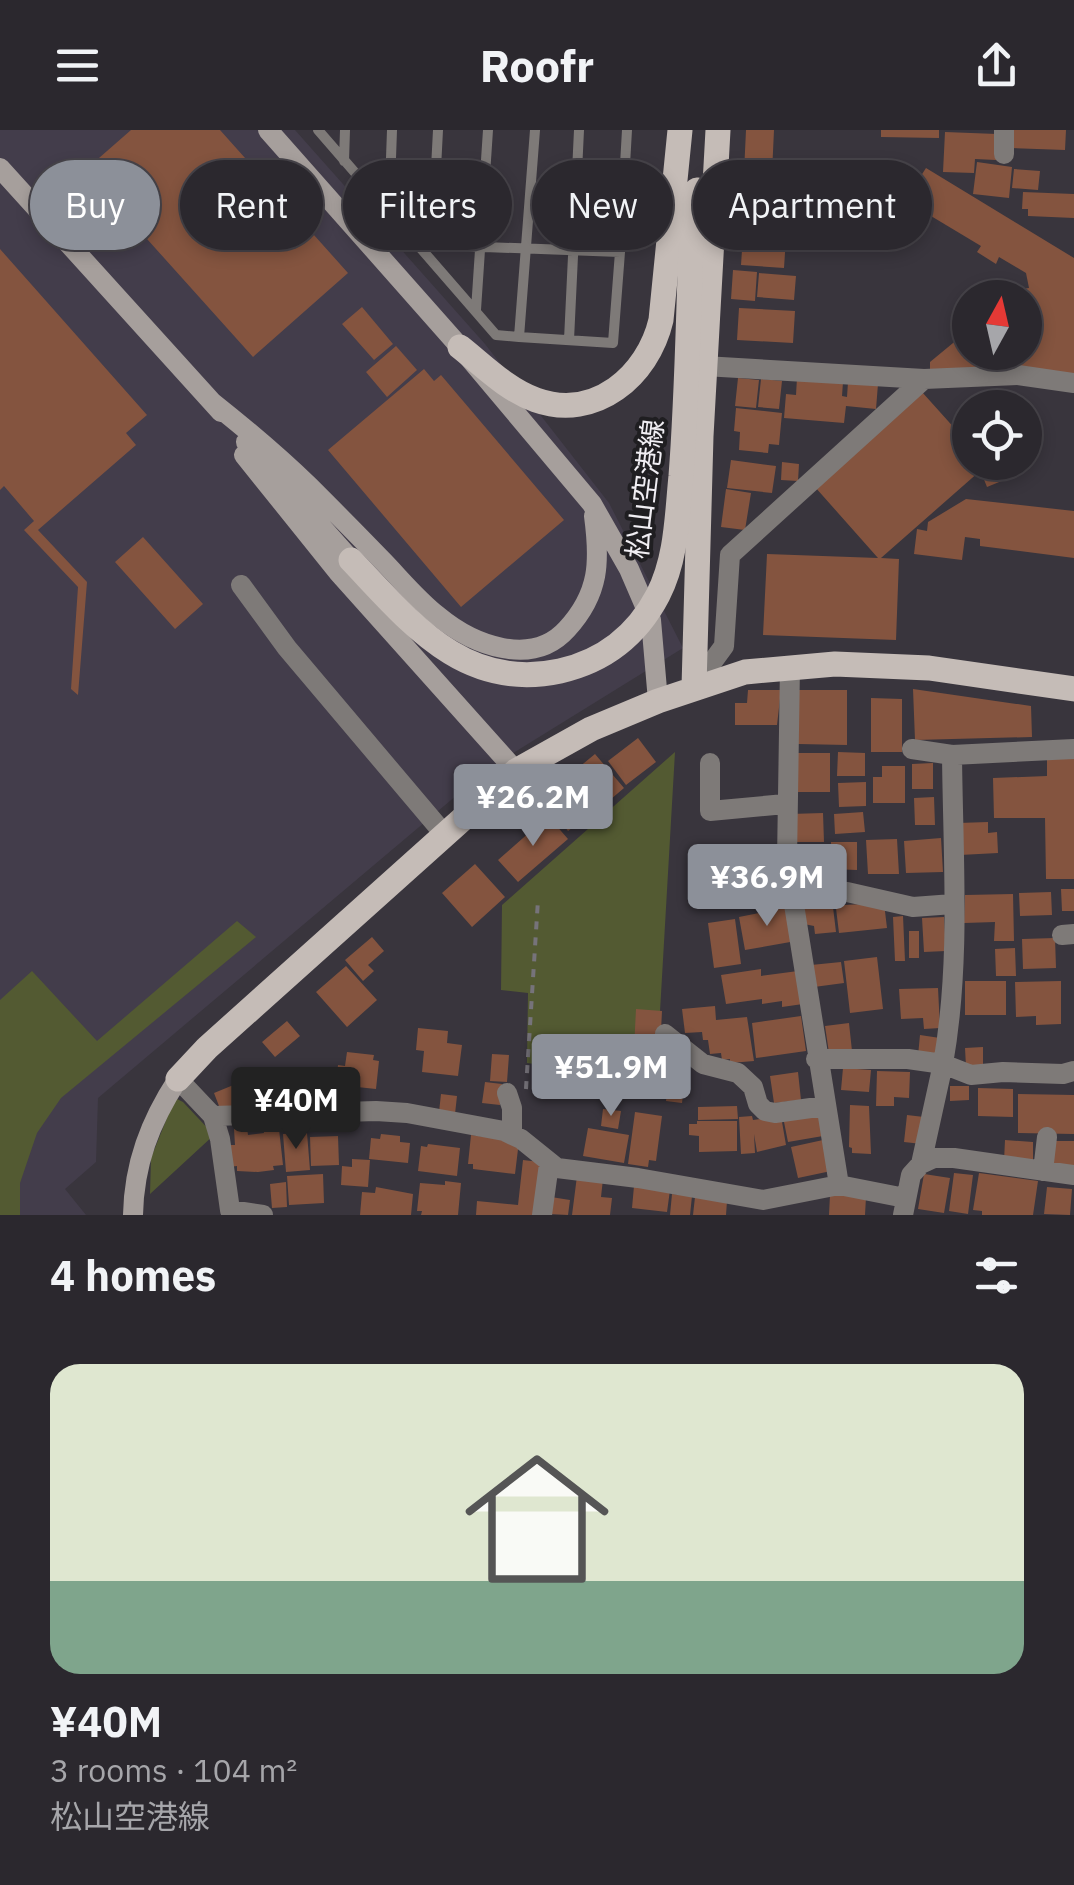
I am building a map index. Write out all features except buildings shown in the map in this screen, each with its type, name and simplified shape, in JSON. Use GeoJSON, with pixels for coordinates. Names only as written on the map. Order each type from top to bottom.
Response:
{"type":"FeatureCollection","features":[{"type":"Feature","properties":{"kind":"main road","name":"松山空港線"},"geometry":{"type":"LineString","coordinates":[[460,347],[511,388],[538,401],[566,405],[594,401],[634,375],[656,341],[661,320],[680,130]]}},
{"type":"Feature","properties":{"kind":"main road","name":"松山空港線"},"geometry":{"type":"LineString","coordinates":[[351,560],[443,650],[505,674],[544,674],[584,666],[624,641],[659,593],[676,537],[691,248],[703,130]]}},
{"type":"Feature","properties":{"kind":"main road","name":"松山空港線"},"geometry":{"type":"LineString","coordinates":[[694,686],[704,366],[718,130]]}},
{"type":"Feature","properties":{"kind":"main road"},"geometry":{"type":"LineString","coordinates":[[178,1079],[206,1048],[516,772],[591,729],[694,686],[746,672],[790,666],[880,664],[1074,689]]}},
{"type":"Feature","properties":{"kind":"street"},"geometry":{"type":"LineString","coordinates":[[268,130],[460,347],[592,504],[629,569],[651,620],[658,701]]}},
{"type":"Feature","properties":{"kind":"street"},"geometry":{"type":"LineString","coordinates":[[1004,130],[1004,154]]}},
{"type":"Feature","properties":{"kind":"street"},"geometry":{"type":"LineString","coordinates":[[0,168],[351,560]]}},
{"type":"Feature","properties":{"kind":"street"},"geometry":{"type":"LineString","coordinates":[[704,366],[924,379],[992,374],[1074,383]]}},
{"type":"Feature","properties":{"kind":"street"},"geometry":{"type":"LineString","coordinates":[[694,686],[724,646],[730,556],[924,379]]}},
{"type":"Feature","properties":{"kind":"street"},"geometry":{"type":"LineString","coordinates":[[212,402],[274,452],[438,616],[491,645],[522,652],[549,644],[581,612],[593,588],[600,557],[592,504]]}},
{"type":"Feature","properties":{"kind":"street"},"geometry":{"type":"LineString","coordinates":[[212,402],[253,470],[516,772]]}},
{"type":"Feature","properties":{"kind":"street"},"geometry":{"type":"LineString","coordinates":[[241,585],[287,648],[445,834]]}},
{"type":"Feature","properties":{"kind":"street"},"geometry":{"type":"LineString","coordinates":[[790,666],[787,861],[839,1184]]}},
{"type":"Feature","properties":{"kind":"street"},"geometry":{"type":"LineString","coordinates":[[912,748],[952,755],[1074,748]]}},
{"type":"Feature","properties":{"kind":"street"},"geometry":{"type":"LineString","coordinates":[[213,1116],[376,1111],[446,1119],[512,1135],[558,1168],[763,1200],[839,1184],[904,1207],[911,1175],[920,1164],[943,1064],[953,998],[952,755]]}},
{"type":"Feature","properties":{"kind":"street"},"geometry":{"type":"LineString","coordinates":[[710,763],[710,811],[785,804]]}},
{"type":"Feature","properties":{"kind":"street"},"geometry":{"type":"LineString","coordinates":[[793,888],[847,892],[913,907],[954,904]]}},
{"type":"Feature","properties":{"kind":"street"},"geometry":{"type":"LineString","coordinates":[[665,1034],[703,1064],[738,1073],[753,1088],[765,1111],[776,1114],[825,1106]]}},
{"type":"Feature","properties":{"kind":"street"},"geometry":{"type":"LineString","coordinates":[[816,1059],[908,1058],[943,1064],[971,1076],[1074,1071]]}},
{"type":"Feature","properties":{"kind":"street"},"geometry":{"type":"LineString","coordinates":[[133,1215],[146,1136],[178,1079],[213,1116],[220,1139],[227,1213],[263,1215]]}},
{"type":"Feature","properties":{"kind":"street"},"geometry":{"type":"LineString","coordinates":[[509,1097],[512,1135]]}},
{"type":"Feature","properties":{"kind":"street"},"geometry":{"type":"LineString","coordinates":[[1042,1170],[1047,1137]]}},
{"type":"Feature","properties":{"kind":"street"},"geometry":{"type":"LineString","coordinates":[[920,1164],[934,1158],[954,1158],[1074,1175]]}},
{"type":"Feature","properties":{"kind":"street"},"geometry":{"type":"LineString","coordinates":[[542,1215],[550,1164]]}},
{"type":"Feature","properties":{"kind":"lane"},"geometry":{"type":"LineString","coordinates":[[318,130],[343,160]]}},
{"type":"Feature","properties":{"kind":"lane"},"geometry":{"type":"LineString","coordinates":[[344,160],[346,130]]}},
{"type":"Feature","properties":{"kind":"lane"},"geometry":{"type":"LineString","coordinates":[[391,160],[392,130]]}},
{"type":"Feature","properties":{"kind":"lane"},"geometry":{"type":"LineString","coordinates":[[436,160],[438,130]]}},
{"type":"Feature","properties":{"kind":"lane"},"geometry":{"type":"LineString","coordinates":[[486,160],[488,130]]}},
{"type":"Feature","properties":{"kind":"lane"},"geometry":{"type":"LineString","coordinates":[[520,337],[535,130]]}},
{"type":"Feature","properties":{"kind":"lane"},"geometry":{"type":"LineString","coordinates":[[578,160],[579,130]]}},
{"type":"Feature","properties":{"kind":"lane"},"geometry":{"type":"LineString","coordinates":[[421,250],[496,334],[614,344],[627,130]]}},
{"type":"Feature","properties":{"kind":"lane"},"geometry":{"type":"LineString","coordinates":[[512,248],[532,249]]}},
{"type":"Feature","properties":{"kind":"lane"},"geometry":{"type":"LineString","coordinates":[[430,260],[431,250]]}},
{"type":"Feature","properties":{"kind":"lane"},"geometry":{"type":"LineString","coordinates":[[476,310],[482,250]]}},
{"type":"Feature","properties":{"kind":"lane"},"geometry":{"type":"LineString","coordinates":[[569,340],[575,250],[620,252]]}},
{"type":"Feature","properties":{"kind":"path"},"geometry":{"type":"LineString","coordinates":[[509,1097],[529,1088],[538,900]]}},
{"type":"Feature","properties":{"kind":"shaded area"},"geometry":{"type":"Polygon","coordinates":[[[0,130],[295,130],[322,160],[180,160],[180,250],[323,250],[323,162],[343,184],[343,250],[402,250],[485,344],[609,503],[683,648],[489,768],[98,1098],[96,1162],[65,1189],[86,1215],[0,1215],[0,130]]]}},
{"type":"Feature","properties":{"kind":"green space"},"geometry":{"type":"Polygon","coordinates":[[[675,752],[656,1081],[527,1063],[528,993],[501,990],[502,905],[675,752]]]}},
{"type":"Feature","properties":{"kind":"green space"},"geometry":{"type":"Polygon","coordinates":[[[237,921],[256,937],[61,1098],[37,1133],[20,1183],[20,1215],[0,1215],[0,1000],[32,971],[97,1041],[237,921]]]}},
{"type":"Feature","properties":{"kind":"green space"},"geometry":{"type":"Polygon","coordinates":[[[175,1098],[214,1135],[150,1194],[151,1158],[175,1098]]]}}]}
